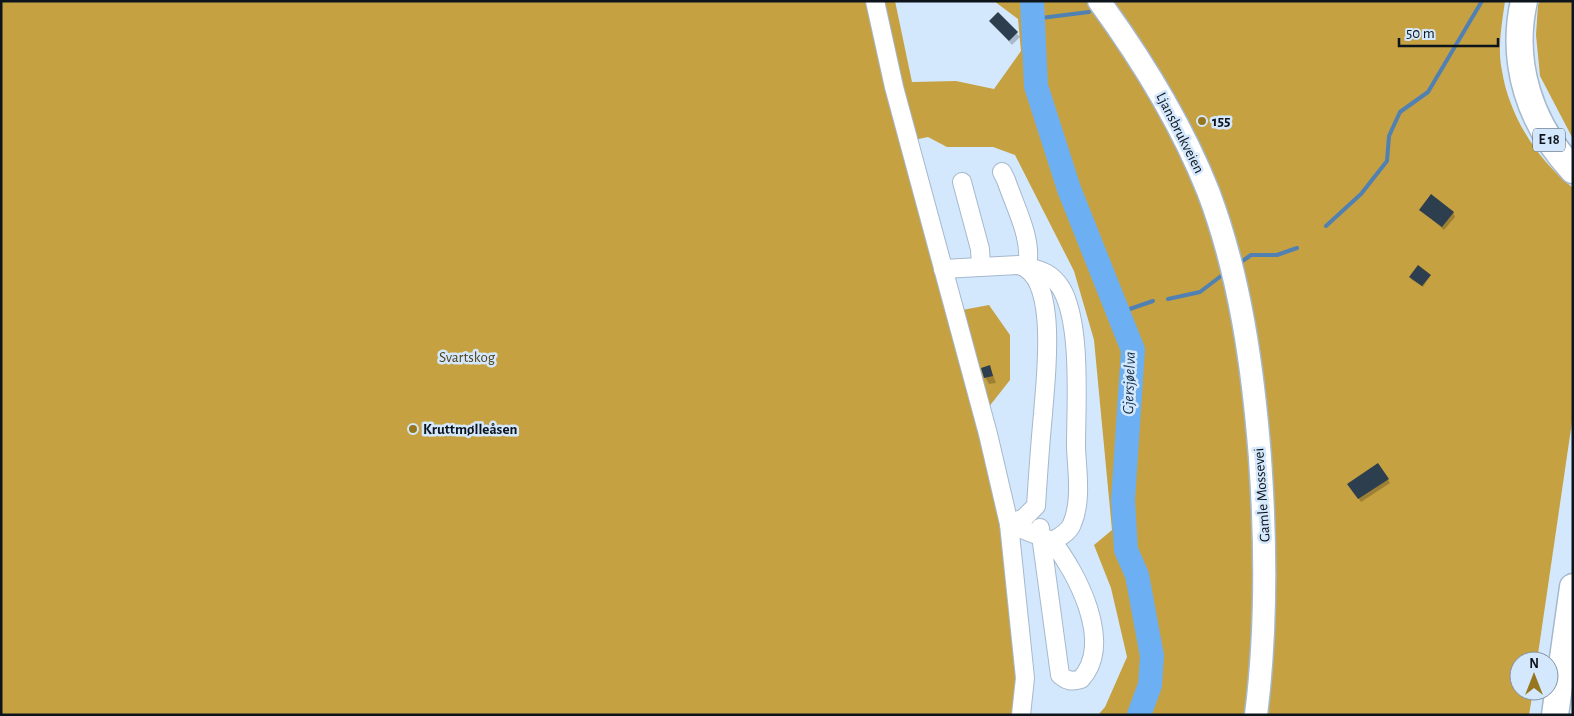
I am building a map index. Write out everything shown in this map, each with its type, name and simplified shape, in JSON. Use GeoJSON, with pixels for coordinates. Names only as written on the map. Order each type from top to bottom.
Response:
{"type":"FeatureCollection","features":[{"type":"Feature","properties":{"kind":"highway","name":"E 18"},"geometry":{"type":"LineString","coordinates":[[1524,1],[1519,33],[1519,50],[1525,85],[1540,124],[1549,140],[1573,170]]}},
{"type":"Feature","properties":{"kind":"highway"},"geometry":{"type":"LineString","coordinates":[[1555,715],[1573,587]]}},
{"type":"Feature","properties":{"kind":"main road","name":"Ljansbrukveien"},"geometry":{"type":"LineString","coordinates":[[1099,1],[1146,69],[1188,146],[1213,207],[1233,277]]}},
{"type":"Feature","properties":{"kind":"main road","name":"Gamle Mossevei"},"geometry":{"type":"LineString","coordinates":[[1233,277],[1252,377],[1264,518],[1265,618],[1256,715]]}},
{"type":"Feature","properties":{"kind":"street"},"geometry":{"type":"LineString","coordinates":[[875,1],[894,87],[1009,524],[1024,668],[1021,715]]}},
{"type":"Feature","properties":{"kind":"street"},"geometry":{"type":"LineString","coordinates":[[1002,172],[1025,235],[1029,252],[1027,267],[1037,280],[1042,293],[1048,337],[1036,506],[1047,539],[1060,676],[1074,682],[1081,680],[1092,663],[1093,645],[1089,609],[1081,584],[1047,539],[1009,524]]}},
{"type":"Feature","properties":{"kind":"street"},"geometry":{"type":"LineString","coordinates":[[962,182],[980,249],[980,266]]}},
{"type":"Feature","properties":{"kind":"street"},"geometry":{"type":"LineString","coordinates":[[943,268],[1019,265],[1044,270],[1054,278],[1062,290],[1072,326],[1076,359],[1075,514],[1072,526],[1063,535],[1047,539]]}},
{"type":"Feature","properties":{"kind":"street"},"geometry":{"type":"LineString","coordinates":[[1009,524],[1024,518],[1036,506]]}},
{"type":"Feature","properties":{"kind":"green space","name":"Svartskog"},"geometry":{"type":"Polygon","coordinates":[[[1,1],[895,1],[912,82],[956,81],[994,89],[1021,51],[1018,19],[994,1],[1505,1],[1500,36],[1500,53],[1502,71],[1511,104],[1527,136],[1537,150],[1560,177],[1573,188],[1573,415],[1538,651],[1509,651],[1509,701],[1531,701],[1529,715],[1098,715],[1105,707],[1127,657],[1111,588],[1094,545],[1112,530],[1094,340],[1074,271],[1015,155],[993,147],[947,147],[928,137],[914,140],[962,310],[989,305],[1010,335],[1010,380],[988,408],[1031,682],[1030,715],[1,715],[1,1]]]}},
{"type":"Feature","properties":{"kind":"green space"},"geometry":{"type":"Polygon","coordinates":[[[1540,1],[1573,1],[1573,139],[1540,76],[1536,35],[1538,5],[1540,1]]]}},
{"type":"Feature","properties":{"kind":"building"},"geometry":{"type":"Polygon","coordinates":[[[998,12],[1018,32],[1009,41],[989,21],[998,12]]]}},
{"type":"Feature","properties":{"kind":"building"},"geometry":{"type":"Polygon","coordinates":[[[1431,194],[1454,212],[1442,227],[1419,210],[1431,194]]]}},
{"type":"Feature","properties":{"kind":"building"},"geometry":{"type":"Polygon","coordinates":[[[1418,265],[1431,275],[1422,286],[1409,277],[1418,265]]]}},
{"type":"Feature","properties":{"kind":"building"},"geometry":{"type":"Polygon","coordinates":[[[990,365],[993,376],[984,378],[981,368],[990,365]]]}},
{"type":"Feature","properties":{"kind":"building"},"geometry":{"type":"Polygon","coordinates":[[[1378,463],[1389,479],[1358,499],[1347,484],[1378,463]]]}},
{"type":"Feature","properties":{"kind":"waterway","name":"Gjersjøelva"},"geometry":{"type":"LineString","coordinates":[[1032,1],[1036,86],[1069,189],[1133,350],[1123,500],[1126,550],[1137,575],[1152,656],[1150,685],[1139,715]]}},
{"type":"Feature","properties":{"kind":"waterway"},"geometry":{"type":"LineString","coordinates":[[1326,226],[1361,194],[1387,161],[1389,136],[1400,112],[1428,92],[1482,1]]}},
{"type":"Feature","properties":{"kind":"waterway"},"geometry":{"type":"LineString","coordinates":[[1033,19],[1089,12]]}},
{"type":"Feature","properties":{"kind":"waterway"},"geometry":{"type":"LineString","coordinates":[[1241,262],[1251,255],[1277,255],[1297,248]]}},
{"type":"Feature","properties":{"kind":"waterway"},"geometry":{"type":"LineString","coordinates":[[1168,299],[1200,292],[1221,276]]}},
{"type":"Feature","properties":{"kind":"waterway"},"geometry":{"type":"LineString","coordinates":[[1118,313],[1153,301]]}},
{"type":"Feature","properties":{"kind":"place","name":"155"},"geometry":{"type":"Point","coordinates":[1202,121]}},
{"type":"Feature","properties":{"kind":"place","name":"Kruttmølleåsen"},"geometry":{"type":"Point","coordinates":[413,429]}}]}
